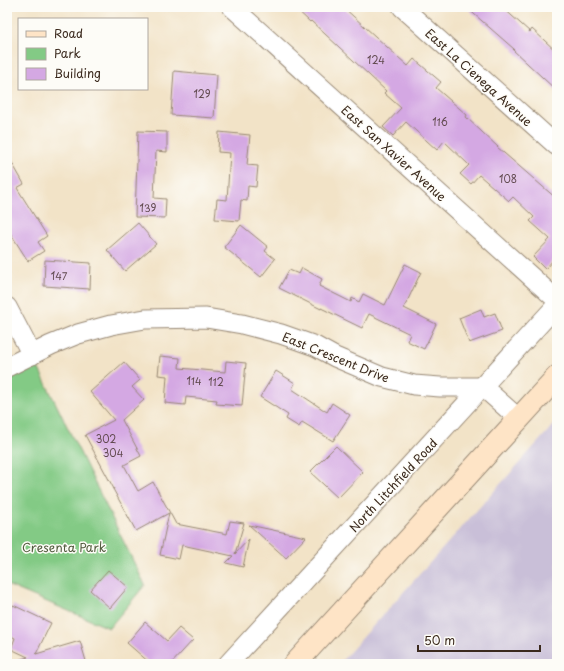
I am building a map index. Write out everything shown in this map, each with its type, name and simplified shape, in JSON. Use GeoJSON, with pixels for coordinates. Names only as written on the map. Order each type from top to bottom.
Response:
{"type":"FeatureCollection","features":[{"type":"Feature","properties":{"kind":"main road"},"geometry":{"type":"LineString","coordinates":[[300,662],[557,377]]}},
{"type":"Feature","properties":{"kind":"street","name":"East San Xavier Avenue"},"geometry":{"type":"LineString","coordinates":[[232,7],[557,300]]}},
{"type":"Feature","properties":{"kind":"street","name":"East La Cienega Avenue"},"geometry":{"type":"LineString","coordinates":[[402,7],[557,146]]}},
{"type":"Feature","properties":{"kind":"street","name":"North Litchfield Road"},"geometry":{"type":"LineString","coordinates":[[228,664],[557,305]]}},
{"type":"Feature","properties":{"kind":"street"},"geometry":{"type":"LineString","coordinates":[[7,307],[32,355]]}},
{"type":"Feature","properties":{"kind":"street","name":"East Crescent Drive"},"geometry":{"type":"LineString","coordinates":[[7,367],[51,345],[78,334],[111,325],[145,319],[206,318],[242,324],[280,334],[315,346],[382,377],[414,385],[437,387],[483,387]]}},
{"type":"Feature","properties":{"kind":"street"},"geometry":{"type":"LineString","coordinates":[[483,387],[519,419]]}},
{"type":"Feature","properties":{"kind":"shaded area"},"geometry":{"type":"Polygon","coordinates":[[[557,421],[557,664],[339,664],[557,421]]]}},
{"type":"Feature","properties":{"kind":"green space","name":"Cresenta Park"},"geometry":{"type":"Polygon","coordinates":[[[32,355],[145,585],[109,628],[7,585],[7,367],[32,355]]]}},
{"type":"Feature","properties":{"kind":"building"},"geometry":{"type":"Polygon","coordinates":[[[294,7],[343,7],[408,66],[414,59],[441,82],[436,88],[467,115],[466,117],[497,147],[557,199],[557,256],[545,269],[533,257],[550,239],[530,221],[534,217],[513,197],[509,201],[479,175],[471,184],[460,174],[469,165],[444,141],[437,150],[406,122],[393,136],[383,127],[401,108],[384,93],[386,91],[294,7]]]}},
{"type":"Feature","properties":{"kind":"building"},"geometry":{"type":"Polygon","coordinates":[[[466,7],[502,7],[530,32],[532,29],[557,52],[557,91],[513,50],[514,49],[466,7]]]}},
{"type":"Feature","properties":{"kind":"building"},"geometry":{"type":"Polygon","coordinates":[[[174,71],[217,75],[214,118],[171,115],[174,71]]]}},
{"type":"Feature","properties":{"kind":"building"},"geometry":{"type":"Polygon","coordinates":[[[138,131],[167,132],[167,152],[156,151],[154,198],[166,199],[165,218],[135,217],[138,131]]]}},
{"type":"Feature","properties":{"kind":"building"},"geometry":{"type":"Polygon","coordinates":[[[219,132],[250,135],[247,165],[258,166],[256,187],[248,186],[247,201],[241,200],[239,221],[215,219],[217,199],[227,200],[230,153],[218,152],[219,132]]]}},
{"type":"Feature","properties":{"kind":"building"},"geometry":{"type":"Polygon","coordinates":[[[7,154],[24,184],[17,188],[47,236],[38,242],[44,251],[28,261],[7,228],[7,154]]]}},
{"type":"Feature","properties":{"kind":"building"},"geometry":{"type":"Polygon","coordinates":[[[138,223],[156,244],[125,271],[107,250],[138,223]]]}},
{"type":"Feature","properties":{"kind":"building"},"geometry":{"type":"Polygon","coordinates":[[[241,225],[268,247],[265,251],[275,259],[261,277],[224,247],[241,225]]]}},
{"type":"Feature","properties":{"kind":"building"},"geometry":{"type":"Polygon","coordinates":[[[45,260],[91,263],[90,289],[44,286],[45,260]]]}},
{"type":"Feature","properties":{"kind":"building"},"geometry":{"type":"Polygon","coordinates":[[[405,264],[421,272],[404,308],[436,324],[424,349],[407,341],[410,334],[369,314],[362,328],[279,288],[289,270],[299,274],[302,268],[322,279],[319,286],[351,302],[352,298],[359,302],[363,294],[385,305],[405,264]]]}},
{"type":"Feature","properties":{"kind":"building"},"geometry":{"type":"Polygon","coordinates":[[[481,309],[484,317],[495,313],[502,331],[469,343],[459,318],[481,309]]]}},
{"type":"Feature","properties":{"kind":"building"},"geometry":{"type":"Polygon","coordinates":[[[160,356],[180,358],[179,368],[225,372],[226,361],[246,363],[242,406],[216,404],[217,400],[186,397],[185,405],[165,403],[167,376],[158,375],[160,356]]]}},
{"type":"Feature","properties":{"kind":"building"},"geometry":{"type":"Polygon","coordinates":[[[124,362],[140,380],[132,387],[144,400],[122,420],[141,456],[124,465],[138,491],[153,482],[176,524],[227,534],[230,521],[244,523],[235,554],[249,539],[243,567],[226,563],[233,556],[182,545],[179,559],[160,555],[169,513],[136,531],[85,435],[114,420],[90,392],[124,362]]]}},
{"type":"Feature","properties":{"kind":"building"},"geometry":{"type":"Polygon","coordinates":[[[276,371],[295,383],[292,389],[327,412],[332,403],[350,415],[333,441],[302,422],[299,427],[286,419],[288,415],[260,397],[276,371]]]}},
{"type":"Feature","properties":{"kind":"building"},"geometry":{"type":"Polygon","coordinates":[[[336,446],[363,472],[338,498],[310,472],[336,446]]]}},
{"type":"Feature","properties":{"kind":"building"},"geometry":{"type":"Polygon","coordinates":[[[249,525],[306,537],[286,558],[249,525]]]}},
{"type":"Feature","properties":{"kind":"building"},"geometry":{"type":"Polygon","coordinates":[[[108,570],[128,587],[110,608],[90,590],[108,570]]]}},
{"type":"Feature","properties":{"kind":"building"},"geometry":{"type":"Polygon","coordinates":[[[13,605],[51,623],[36,654],[80,641],[86,661],[76,664],[16,664],[15,661],[28,657],[11,649],[15,638],[7,634],[7,618],[13,605]]]}},
{"type":"Feature","properties":{"kind":"building"},"geometry":{"type":"Polygon","coordinates":[[[145,622],[167,641],[179,628],[193,640],[171,664],[151,664],[127,643],[145,622]]]}}]}
